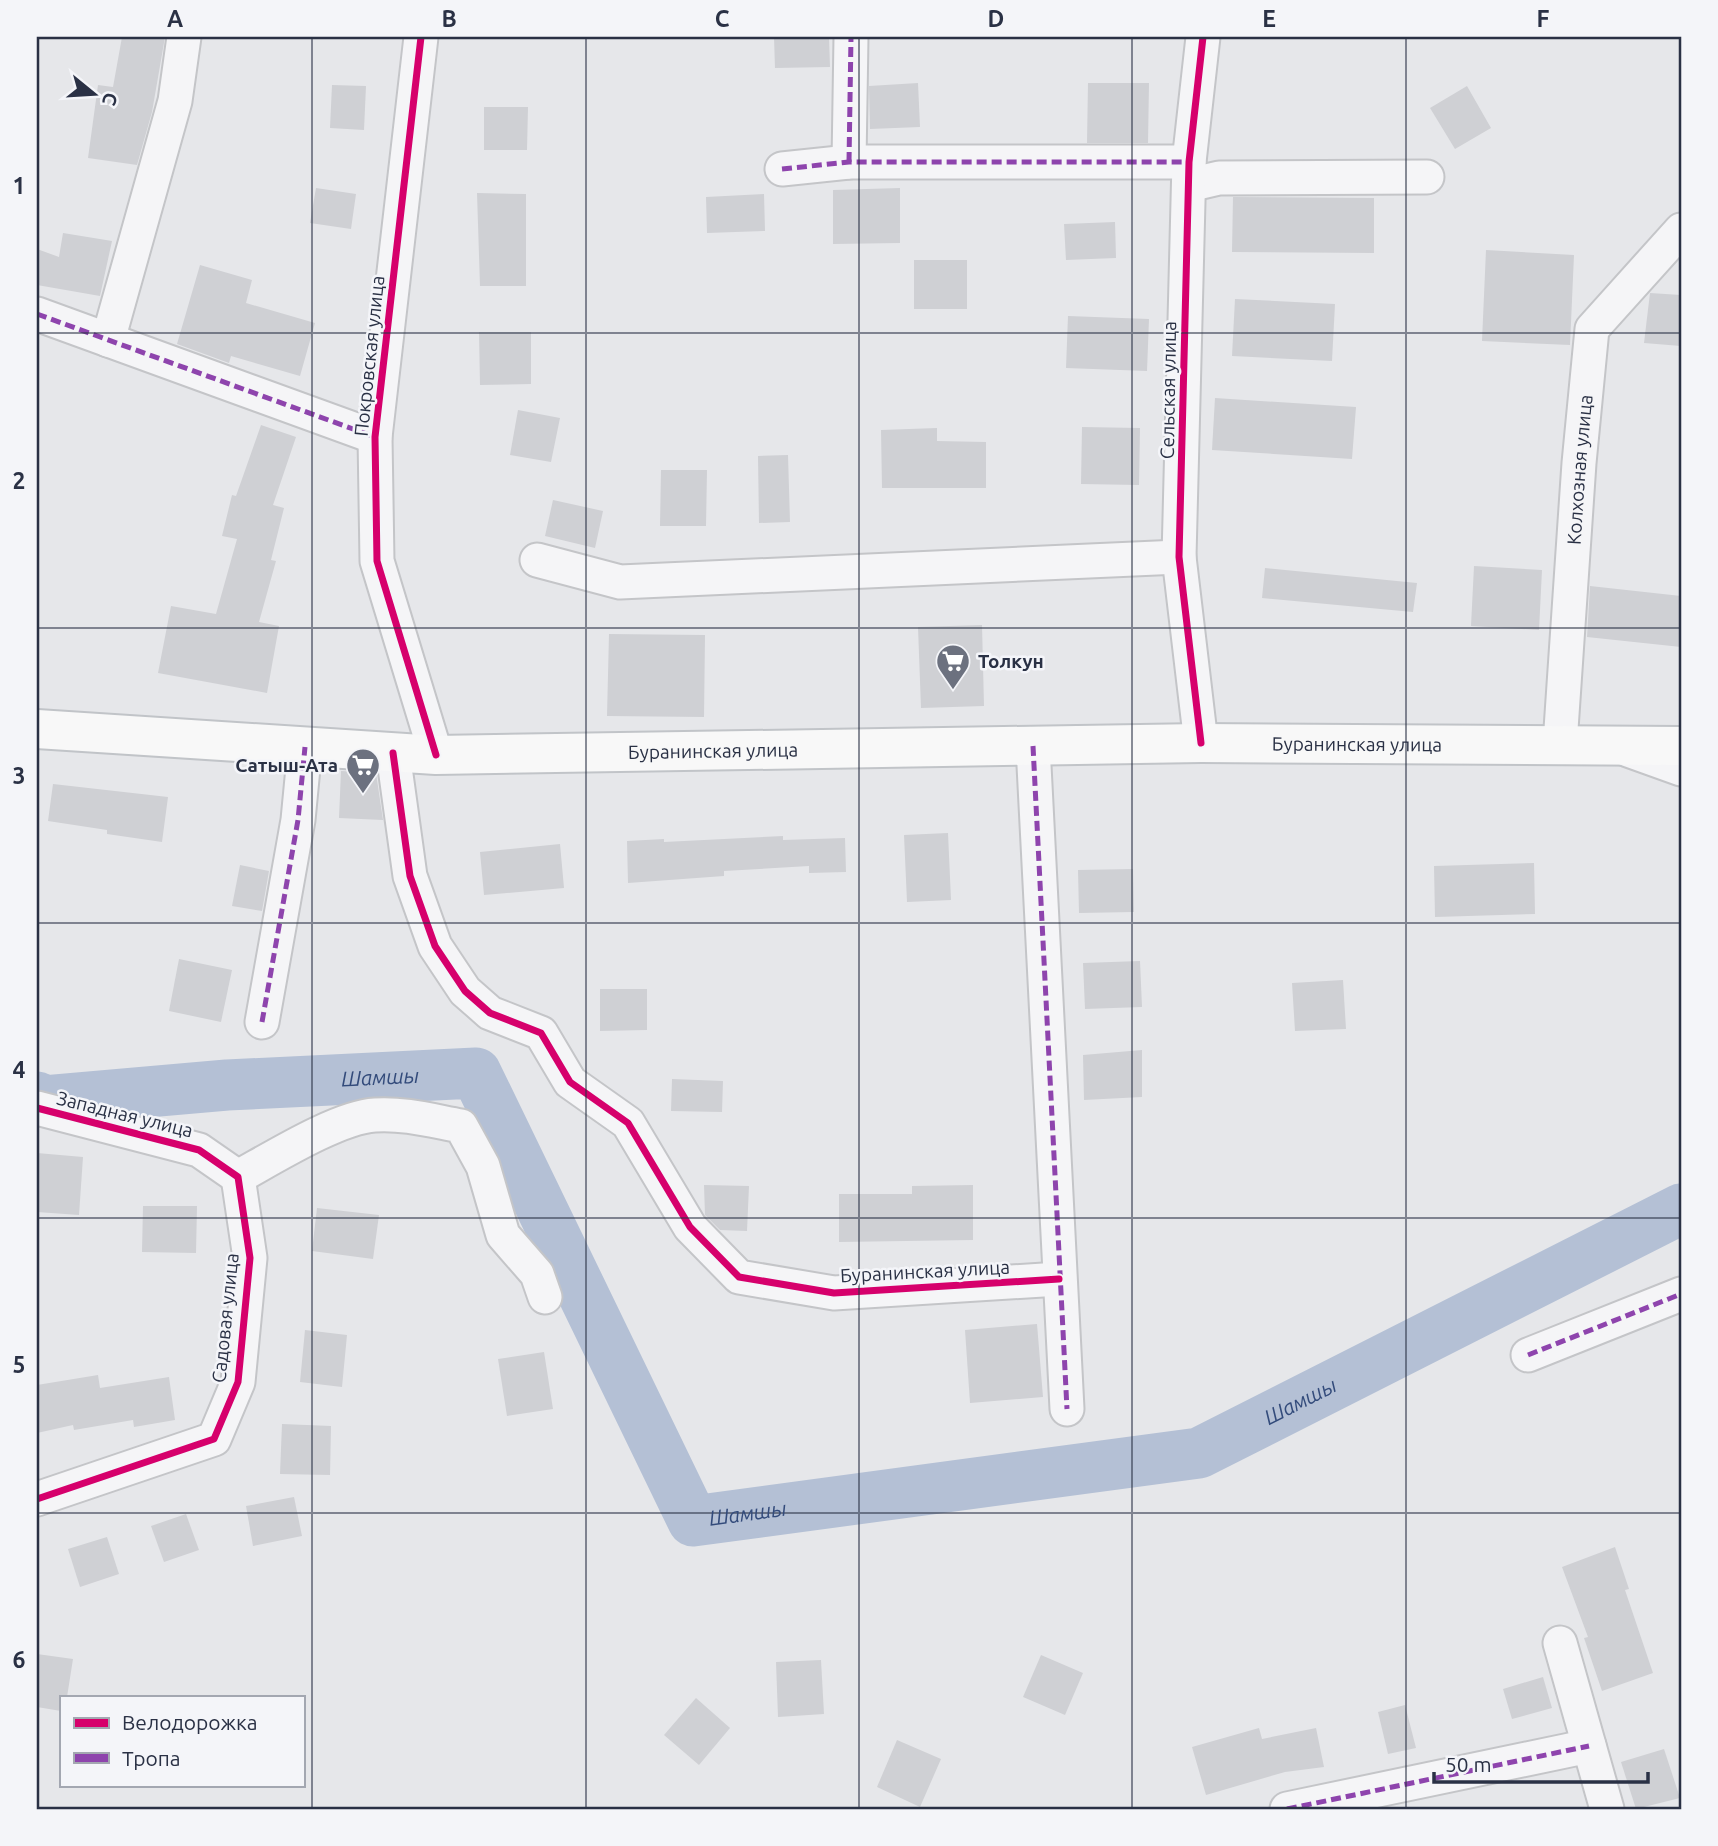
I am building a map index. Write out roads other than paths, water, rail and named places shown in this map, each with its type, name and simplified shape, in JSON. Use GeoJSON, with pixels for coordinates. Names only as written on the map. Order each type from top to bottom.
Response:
{"type":"FeatureCollection","features":[{"type":"Feature","properties":{"kind":"main road","name":"Буранинская улица"},"geometry":{"type":"LineString","coordinates":[[37,729],[436,755],[1202,743],[1681,746]]}},
{"type":"Feature","properties":{"kind":"street"},"geometry":{"type":"LineString","coordinates":[[108,340],[175,101],[184,37]]}},
{"type":"Feature","properties":{"kind":"street","name":"Покровская улица"},"geometry":{"type":"LineString","coordinates":[[421,37],[375,437],[377,561],[436,755]]}},
{"type":"Feature","properties":{"kind":"street"},"geometry":{"type":"LineString","coordinates":[[849,162],[851,37]]}},
{"type":"Feature","properties":{"kind":"street","name":"Сельская улица"},"geometry":{"type":"LineString","coordinates":[[1202,743],[1179,557],[1189,173],[1203,37]]}},
{"type":"Feature","properties":{"kind":"street"},"geometry":{"type":"LineString","coordinates":[[782,169],[849,162],[1189,173],[1219,178],[1427,177]]}},
{"type":"Feature","properties":{"kind":"street","name":"Колхозная улица"},"geometry":{"type":"LineString","coordinates":[[1560,744],[1579,463],[1592,329],[1681,230]]}},
{"type":"Feature","properties":{"kind":"street"},"geometry":{"type":"LineString","coordinates":[[37,314],[375,437]]}},
{"type":"Feature","properties":{"kind":"street"},"geometry":{"type":"LineString","coordinates":[[537,560],[620,582],[1179,557]]}},
{"type":"Feature","properties":{"kind":"street"},"geometry":{"type":"LineString","coordinates":[[1613,744],[1681,769]]}},
{"type":"Feature","properties":{"kind":"street"},"geometry":{"type":"LineString","coordinates":[[1033,746],[1067,1409]]}},
{"type":"Feature","properties":{"kind":"street"},"geometry":{"type":"LineString","coordinates":[[262,1022],[298,820],[305,747]]}},
{"type":"Feature","properties":{"kind":"street","name":"Буранинская улица"},"geometry":{"type":"LineString","coordinates":[[393,753],[410,876],[435,946],[465,991],[490,1013],[541,1033],[570,1082],[628,1123],[690,1227],[739,1278],[834,1293],[1059,1279]]}},
{"type":"Feature","properties":{"kind":"street","name":"Западная улица"},"geometry":{"type":"LineString","coordinates":[[37,1108],[199,1150],[238,1177]]}},
{"type":"Feature","properties":{"kind":"street"},"geometry":{"type":"LineString","coordinates":[[238,1177],[332,1129],[373,1115],[419,1118],[461,1126],[483,1166],[503,1235],[537,1274],[545,1297]]}},
{"type":"Feature","properties":{"kind":"street","name":"Садовая улица"},"geometry":{"type":"LineString","coordinates":[[37,1499],[214,1439],[238,1382],[250,1258],[238,1177]]}},
{"type":"Feature","properties":{"kind":"street"},"geometry":{"type":"LineString","coordinates":[[1528,1355],[1681,1294]]}},
{"type":"Feature","properties":{"kind":"street"},"geometry":{"type":"LineString","coordinates":[[1560,1643],[1607,1809]]}},
{"type":"Feature","properties":{"kind":"street"},"geometry":{"type":"LineString","coordinates":[[1287,1809],[1588,1746]]}},
{"type":"Feature","properties":{"kind":"waterway","name":"Шамшы"},"geometry":{"type":"LineString","coordinates":[[37,1097],[44,1101],[227,1085],[476,1073],[693,1521],[1199,1453],[1681,1209]]}},
{"type":"Feature","properties":{"kind":"place","name":"Толкун"},"geometry":{"type":"Point","coordinates":[953,691]}},
{"type":"Feature","properties":{"kind":"place","name":"Сатыш-Ата"},"geometry":{"type":"Point","coordinates":[363,795]}}]}
